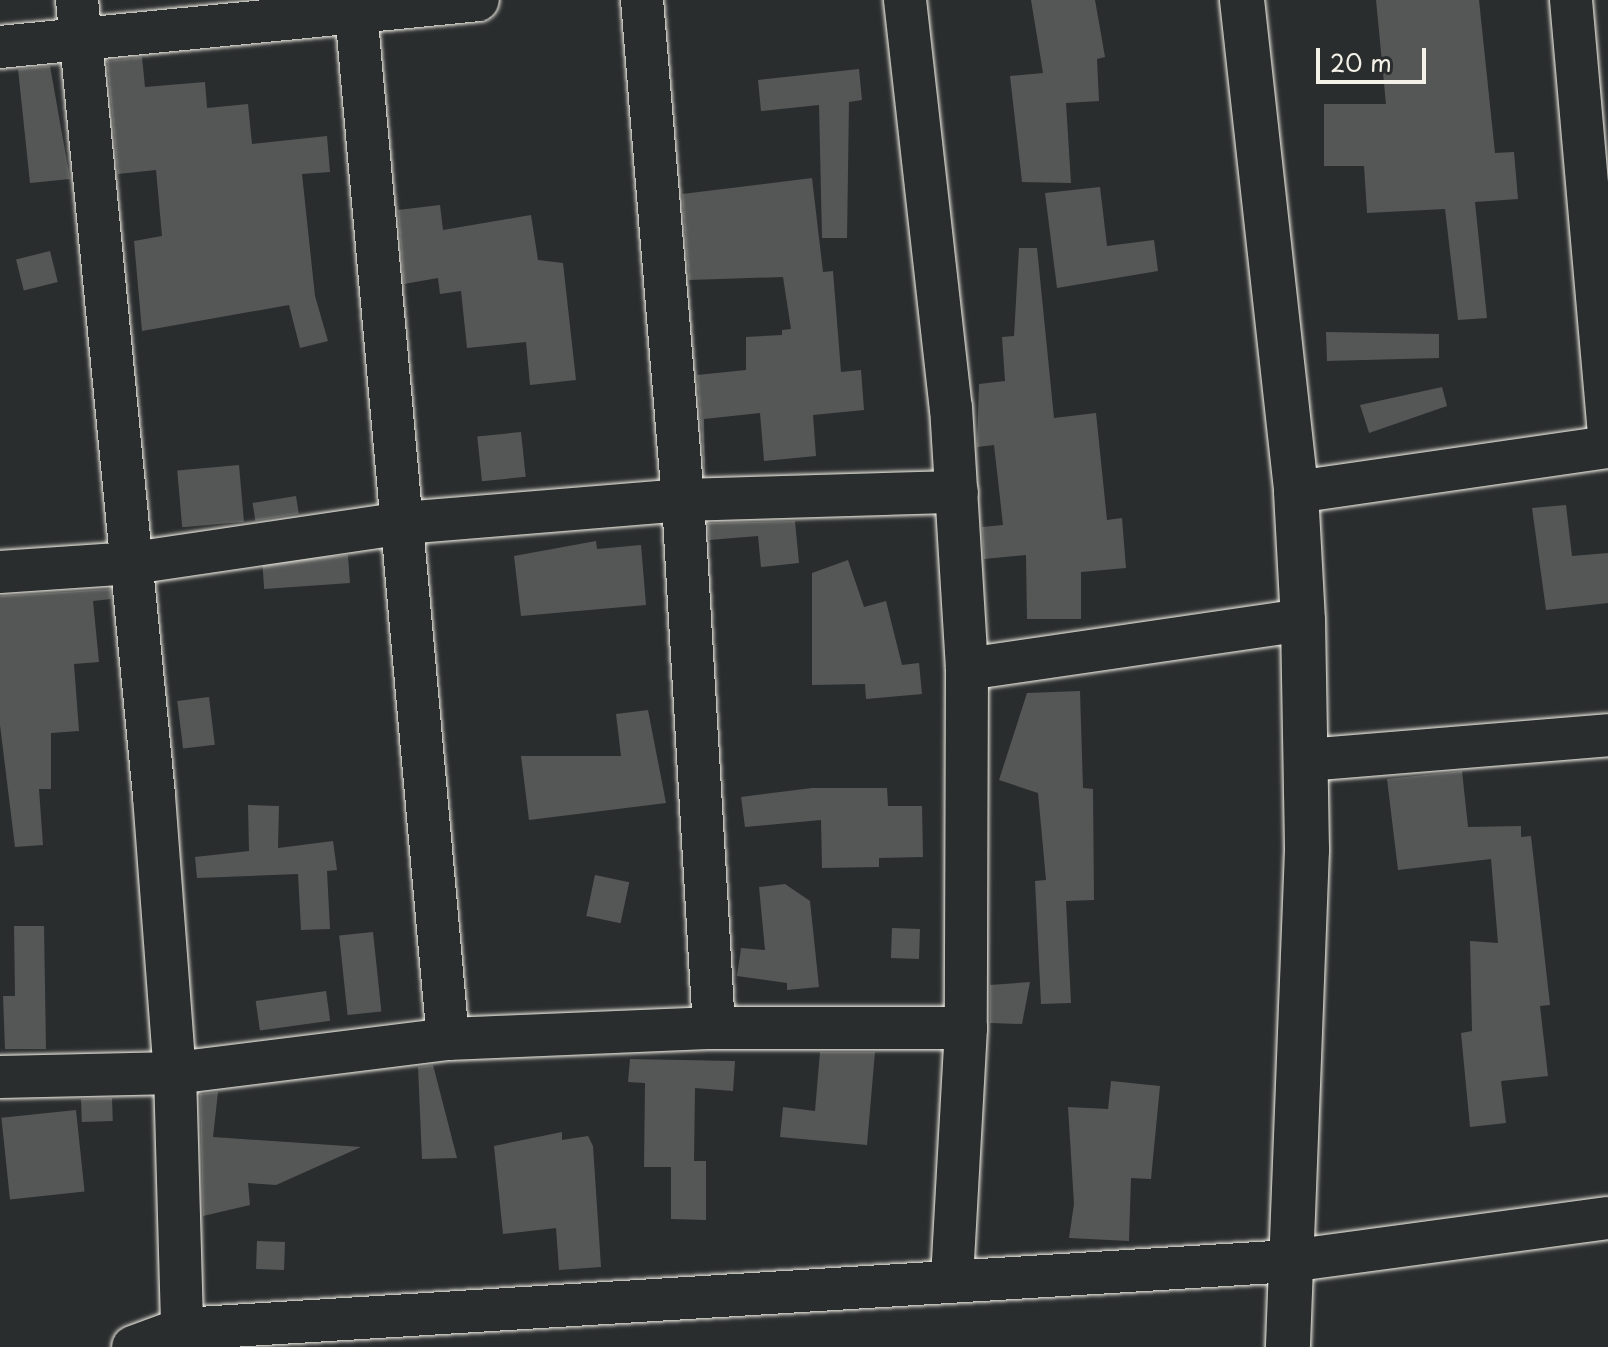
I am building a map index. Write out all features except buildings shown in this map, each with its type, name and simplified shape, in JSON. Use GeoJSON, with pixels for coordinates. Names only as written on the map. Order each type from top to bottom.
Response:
{"type":"FeatureCollection","features":[{"type":"Feature","properties":{"kind":"street"},"geometry":{"type":"LineString","coordinates":[[0,47],[79,18],[356,11],[478,0]]}},
{"type":"Feature","properties":{"kind":"street"},"geometry":{"type":"LineString","coordinates":[[642,0],[683,500],[714,1028]]}},
{"type":"Feature","properties":{"kind":"street"},"geometry":{"type":"LineString","coordinates":[[905,0],[957,492],[967,669],[966,1028],[952,1281]]}},
{"type":"Feature","properties":{"kind":"street"},"geometry":{"type":"LineString","coordinates":[[1242,0],[1296,492],[1303,620],[1306,760],[1288,1347]]}},
{"type":"Feature","properties":{"kind":"street"},"geometry":{"type":"LineString","coordinates":[[1571,0],[1608,426]]}},
{"type":"Feature","properties":{"kind":"street"},"geometry":{"type":"LineString","coordinates":[[356,11],[448,1039]]}},
{"type":"Feature","properties":{"kind":"street"},"geometry":{"type":"LineString","coordinates":[[79,18],[133,563],[175,1073],[182,1329]]}},
{"type":"Feature","properties":{"kind":"street"},"geometry":{"type":"LineString","coordinates":[[1296,492],[1608,447]]}},
{"type":"Feature","properties":{"kind":"street"},"geometry":{"type":"LineString","coordinates":[[0,572],[133,563],[403,523],[683,500],[957,492]]}},
{"type":"Feature","properties":{"kind":"street"},"geometry":{"type":"LineString","coordinates":[[967,669],[1303,620]]}},
{"type":"Feature","properties":{"kind":"street"},"geometry":{"type":"LineString","coordinates":[[1306,760],[1608,735]]}},
{"type":"Feature","properties":{"kind":"street"},"geometry":{"type":"LineString","coordinates":[[0,1077],[175,1073],[448,1039],[714,1028],[966,1028]]}},
{"type":"Feature","properties":{"kind":"street"},"geometry":{"type":"LineString","coordinates":[[133,1347],[182,1329],[1290,1261],[1608,1218]]}}]}
